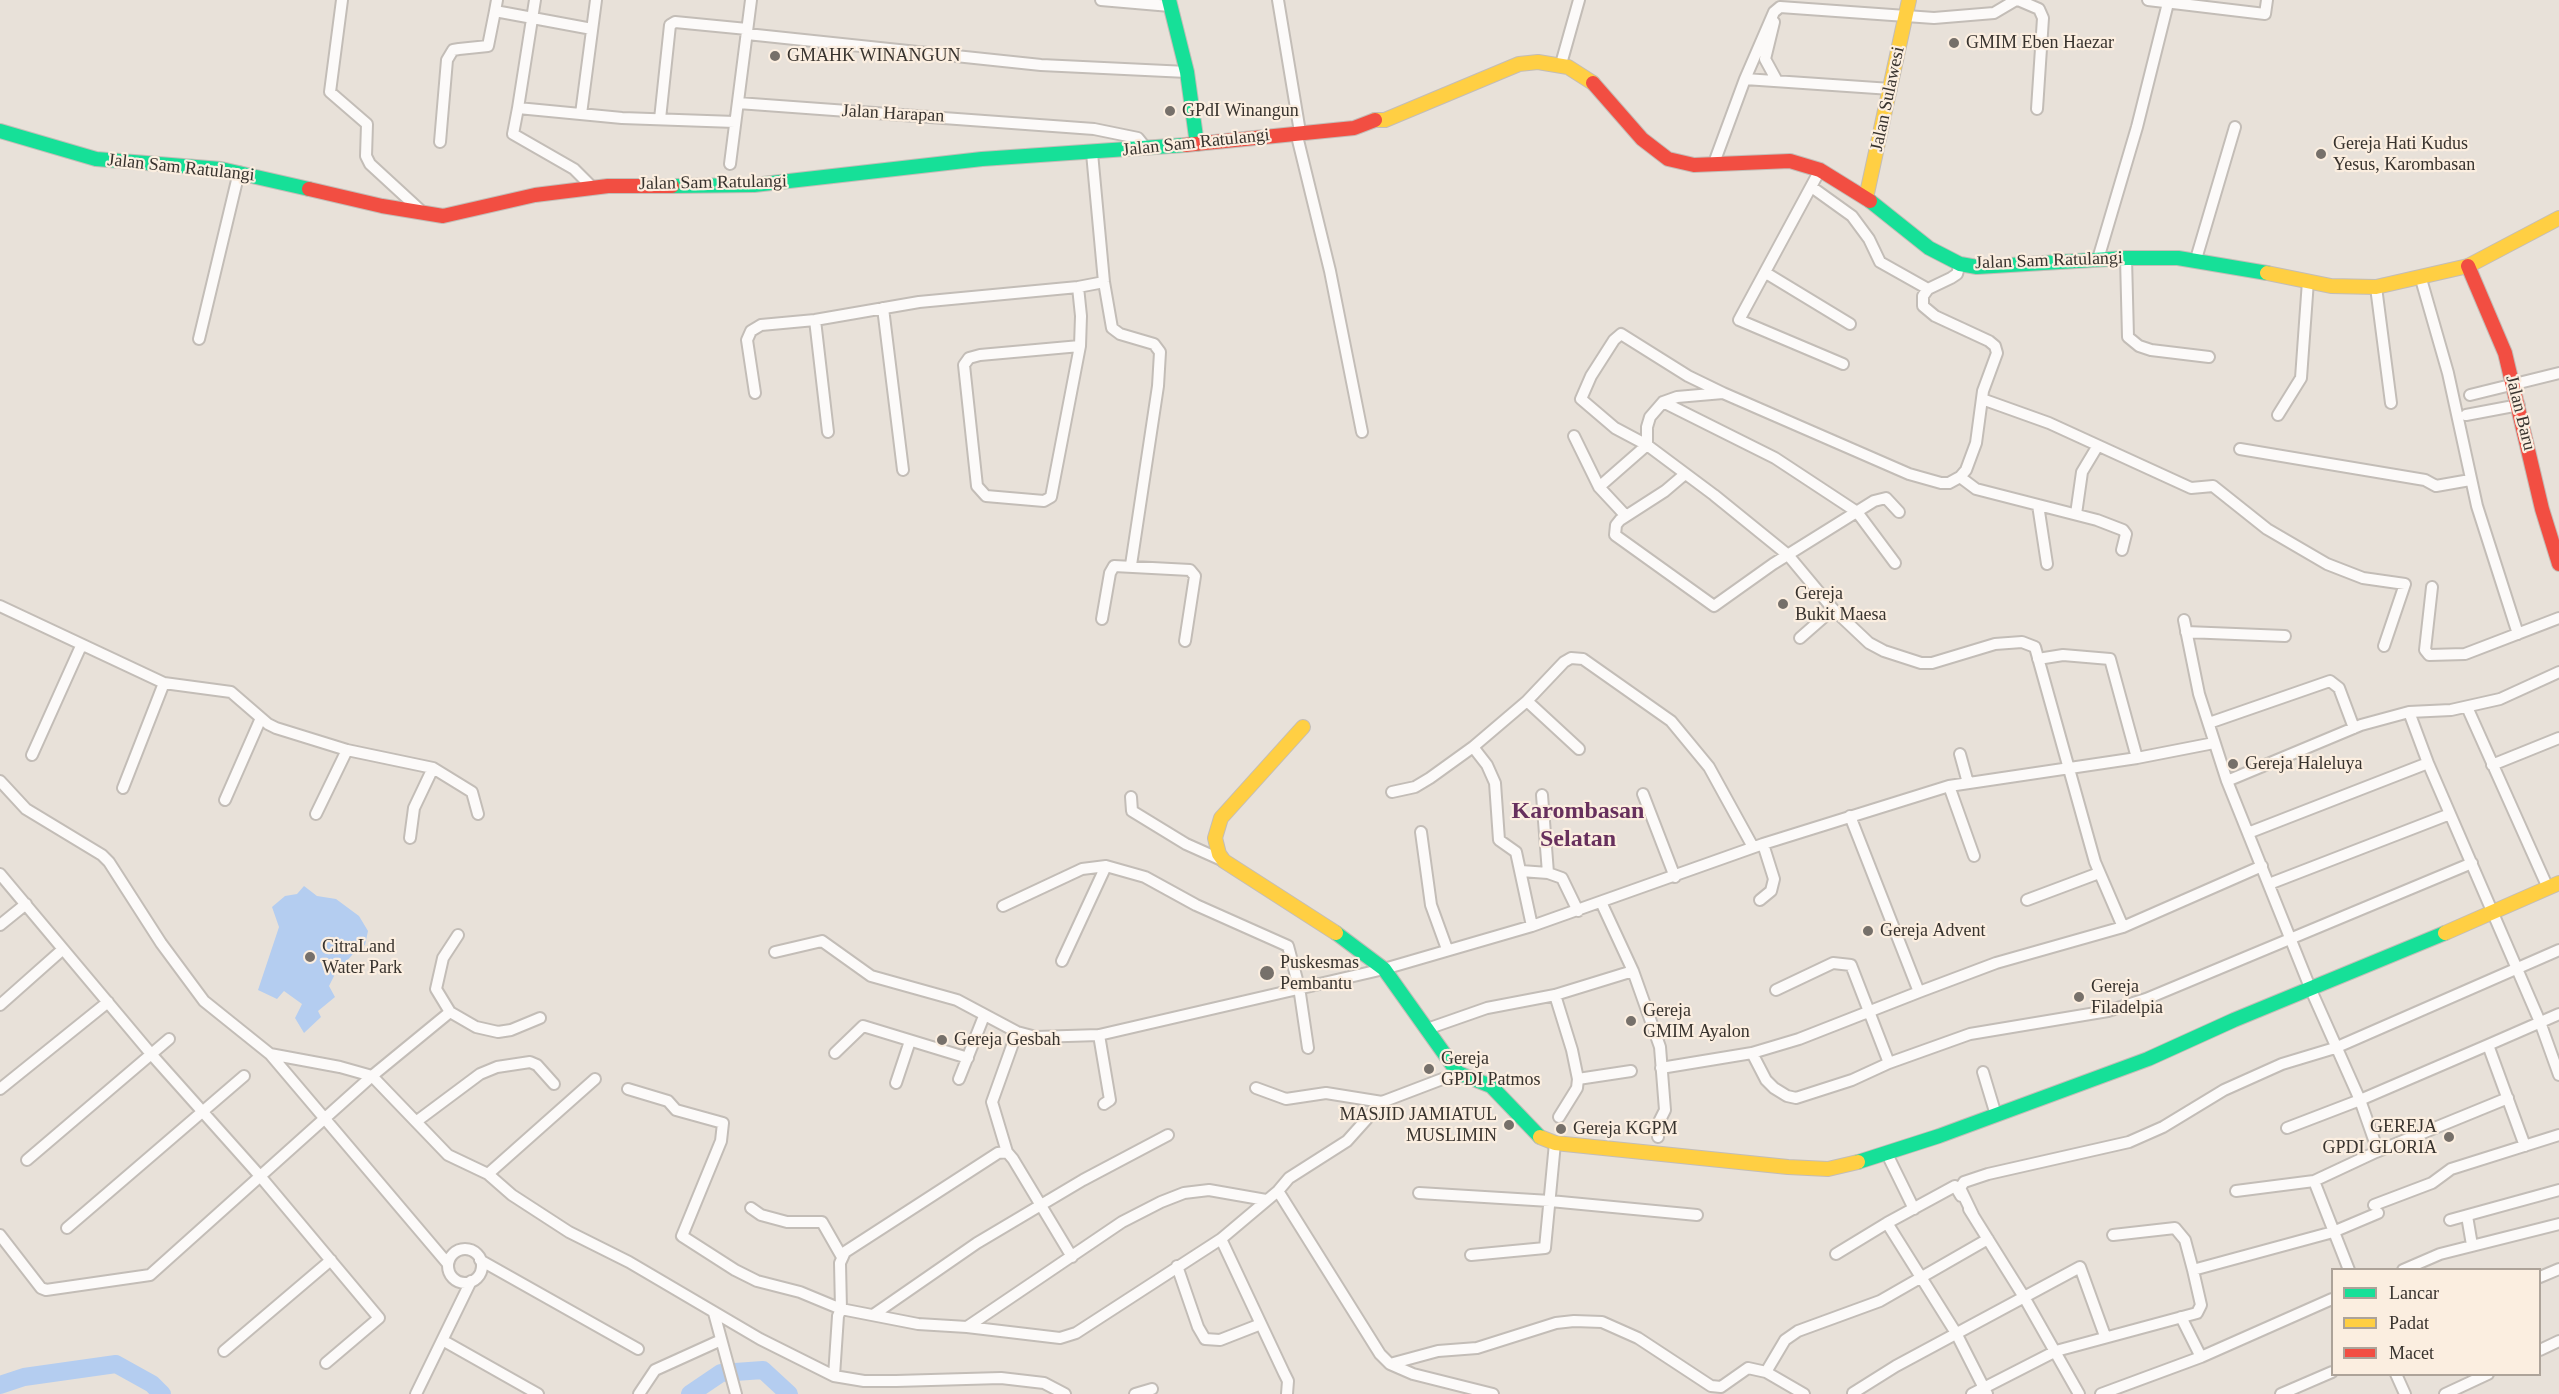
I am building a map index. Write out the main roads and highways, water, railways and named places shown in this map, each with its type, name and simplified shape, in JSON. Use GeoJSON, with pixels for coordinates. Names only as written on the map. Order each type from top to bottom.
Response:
{"type":"FeatureCollection","features":[{"type":"Feature","properties":{"kind":"main road","name":"Jalan Sulawesi"},"geometry":{"type":"LineString","coordinates":[[1866,198],[1909,0]]}},
{"type":"Feature","properties":{"kind":"main road"},"geometry":{"type":"LineString","coordinates":[[1170,3],[1187,72],[1197,144]]}},
{"type":"Feature","properties":{"kind":"main road","name":"Jalan Sam Ratulangi"},"geometry":{"type":"LineString","coordinates":[[0,131],[96,159],[239,172],[424,214],[443,216],[535,195],[592,188],[660,184],[754,186],[982,159],[1092,153],[1354,128],[1375,120],[1385,120],[1519,64],[1561,64],[1592,82],[1654,150],[1668,159],[1688,165],[1790,161],[1820,170],[1866,198],[1929,248],[1960,264],[1992,266],[2126,258],[2196,259],[2331,286],[2376,288],[2468,266],[2559,218]]}},
{"type":"Feature","properties":{"kind":"main road","name":"Jalan Baru"},"geometry":{"type":"LineString","coordinates":[[2468,266],[2505,353],[2542,509],[2559,564]]}},
{"type":"Feature","properties":{"kind":"main road"},"geometry":{"type":"LineString","coordinates":[[1303,727],[1221,818],[1215,843],[1224,861],[1325,924],[1384,969],[1458,1073],[1491,1086],[1506,1099],[1537,1136],[1555,1143],[1828,1169],[1887,1154],[2148,1059],[2234,1020],[2492,914],[2553,885]]}},
{"type":"Feature","properties":{"kind":"water","name":"CitraLand Water Park"},"geometry":{"type":"Polygon","coordinates":[[[304,886],[317,896],[336,899],[359,916],[368,931],[365,945],[358,949],[351,948],[353,954],[335,974],[329,986],[335,997],[318,1011],[321,1017],[304,1033],[295,1018],[302,1004],[284,991],[277,999],[258,990],[279,927],[272,907],[285,896],[297,894],[304,886]]]}},
{"type":"Feature","properties":{"kind":"waterway"},"geometry":{"type":"LineString","coordinates":[[0,1385],[24,1377],[116,1364],[152,1384],[162,1394]]}},
{"type":"Feature","properties":{"kind":"waterway"},"geometry":{"type":"LineString","coordinates":[[690,1394],[721,1373],[763,1370],[789,1394]]}},
{"type":"Feature","properties":{"kind":"place","name":"GMIM Eben Haezar"},"geometry":{"type":"Point","coordinates":[1954,43]}},
{"type":"Feature","properties":{"kind":"place","name":"GMAHK WINANGUN"},"geometry":{"type":"Point","coordinates":[775,56]}},
{"type":"Feature","properties":{"kind":"place","name":"GPdI Winangun"},"geometry":{"type":"Point","coordinates":[1170,111]}},
{"type":"Feature","properties":{"kind":"place","name":"Gereja Hati Kudus Yesus, Karombasan"},"geometry":{"type":"Point","coordinates":[2321,154]}},
{"type":"Feature","properties":{"kind":"place","name":"Gereja Bukit Maesa"},"geometry":{"type":"Point","coordinates":[1783,604]}},
{"type":"Feature","properties":{"kind":"place","name":"Gereja Haleluya"},"geometry":{"type":"Point","coordinates":[2233,764]}},
{"type":"Feature","properties":{"kind":"place","name":"Gereja Advent"},"geometry":{"type":"Point","coordinates":[1868,931]}},
{"type":"Feature","properties":{"kind":"place","name":"CitraLand Water Park"},"geometry":{"type":"Point","coordinates":[310,957]}},
{"type":"Feature","properties":{"kind":"place","name":"Puskesmas Pembantu"},"geometry":{"type":"Point","coordinates":[1267,973]}},
{"type":"Feature","properties":{"kind":"place","name":"Gereja Filadelpia"},"geometry":{"type":"Point","coordinates":[2079,997]}},
{"type":"Feature","properties":{"kind":"place","name":"Gereja GMIM Ayalon"},"geometry":{"type":"Point","coordinates":[1631,1021]}},
{"type":"Feature","properties":{"kind":"place","name":"Gereja Gesbah"},"geometry":{"type":"Point","coordinates":[942,1040]}},
{"type":"Feature","properties":{"kind":"place","name":"Gereja GPDI Patmos"},"geometry":{"type":"Point","coordinates":[1429,1069]}},
{"type":"Feature","properties":{"kind":"place","name":"MASJID JAMIATUL MUSLIMIN"},"geometry":{"type":"Point","coordinates":[1509,1125]}},
{"type":"Feature","properties":{"kind":"place","name":"Gereja KGPM"},"geometry":{"type":"Point","coordinates":[1561,1129]}},
{"type":"Feature","properties":{"kind":"place","name":"GEREJA GPDI GLORIA"},"geometry":{"type":"Point","coordinates":[2449,1137]}},
{"type":"Feature","properties":{"kind":"district","name":"Karombasan Selatan"},"geometry":{"type":"Point","coordinates":[1578,826]}}]}
